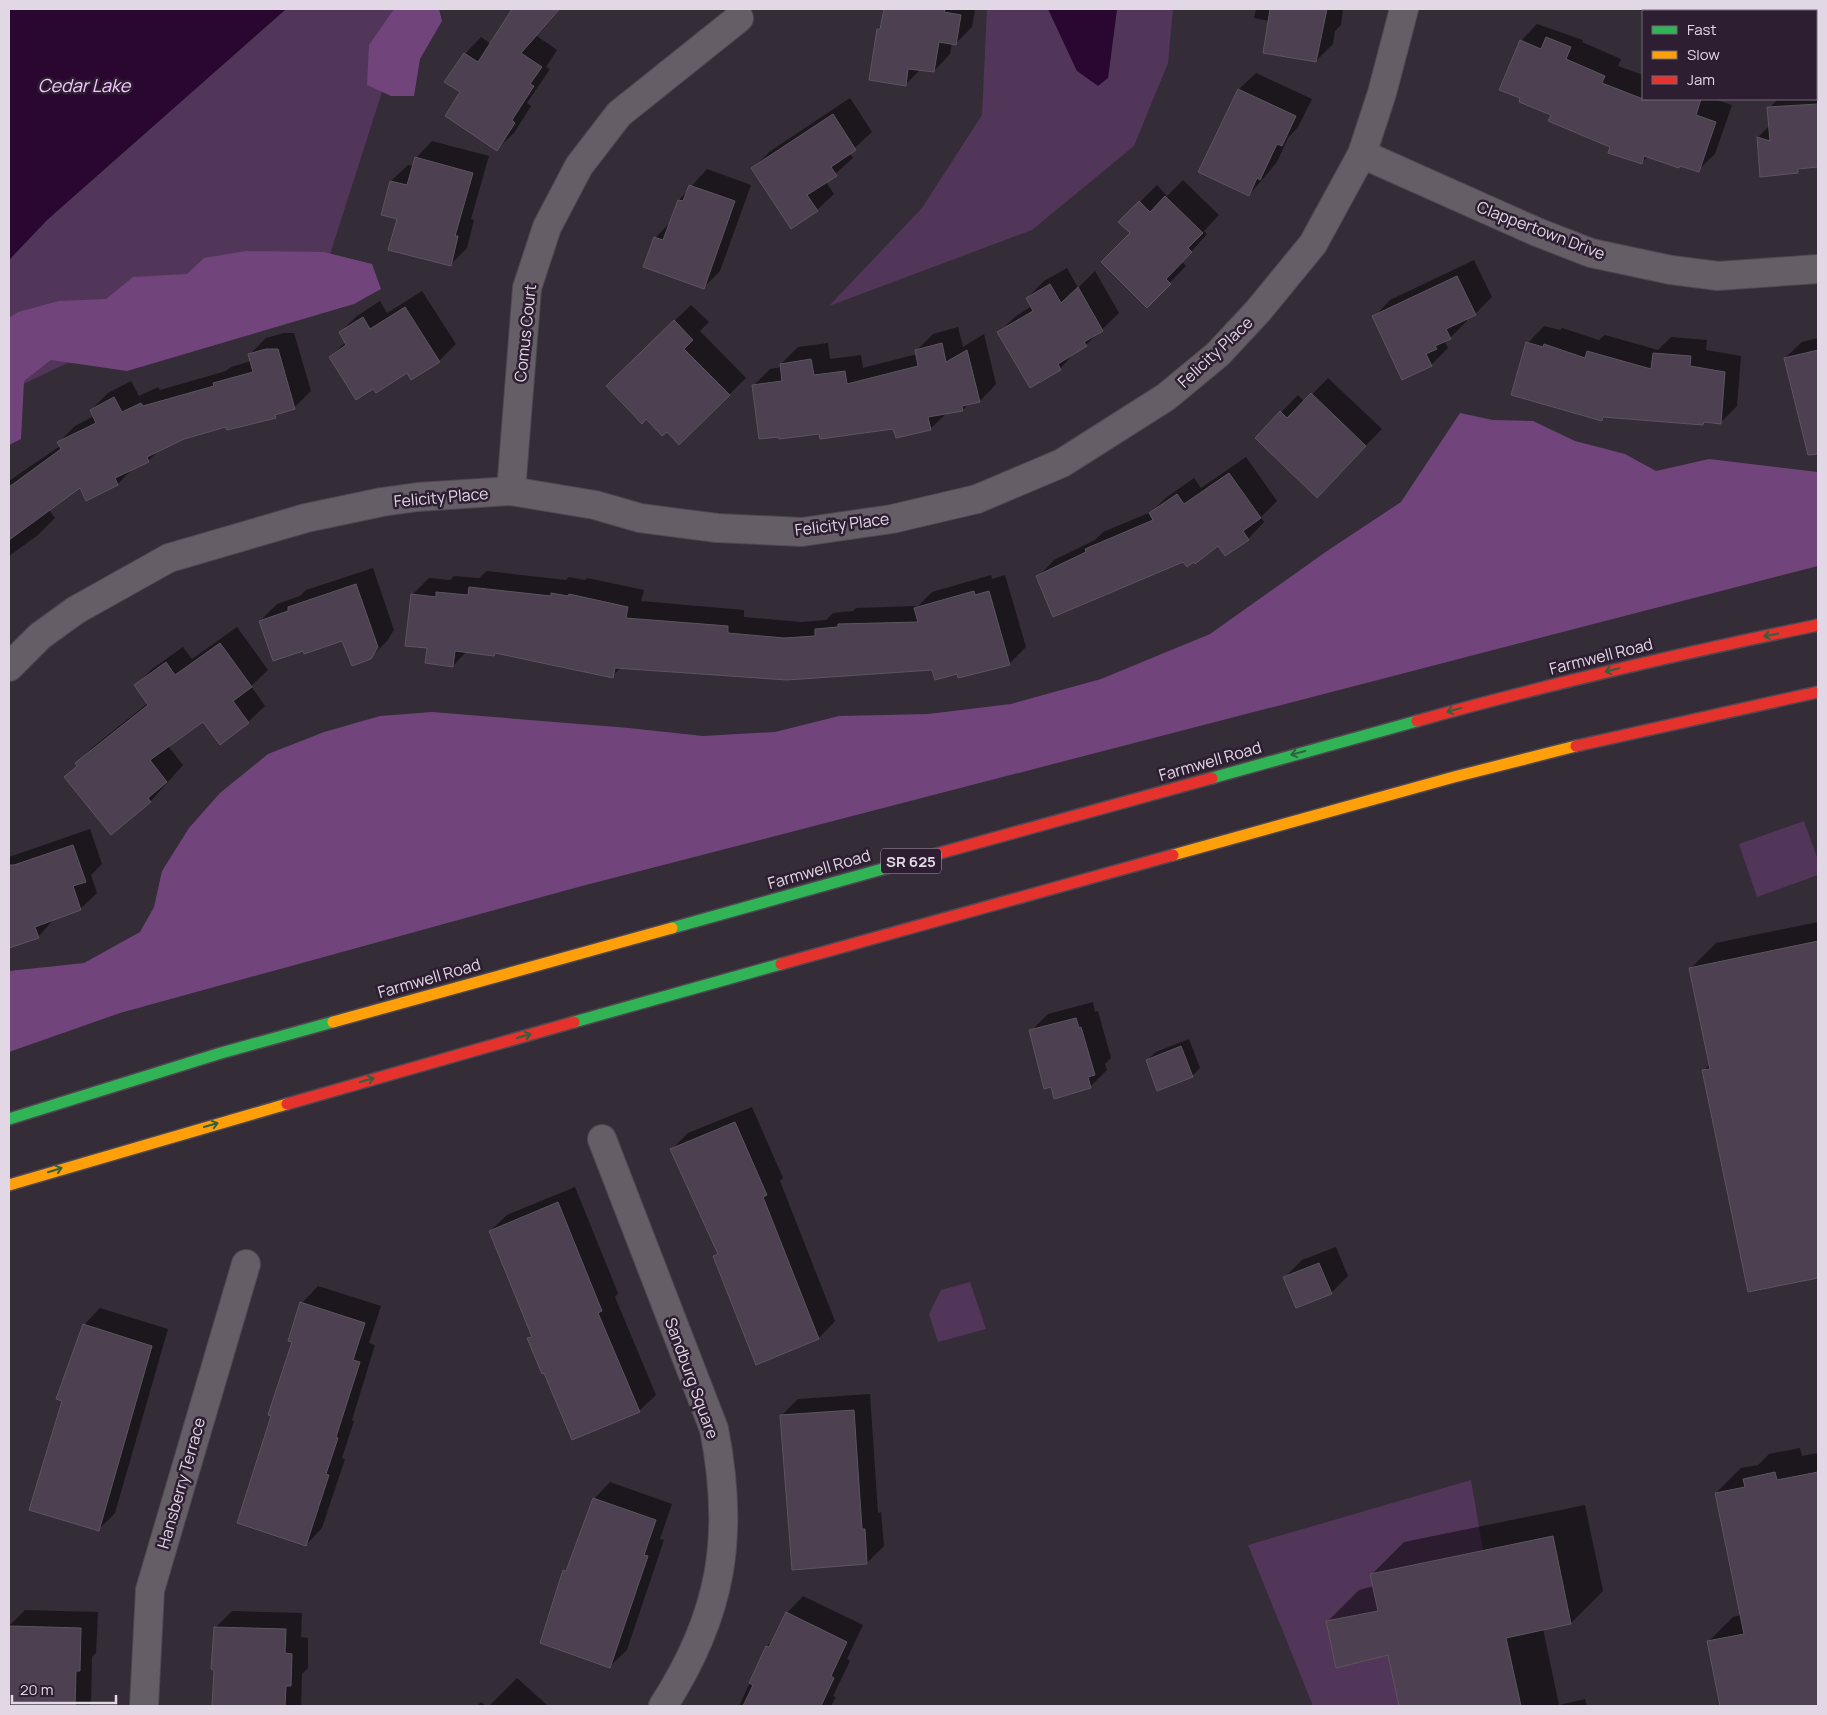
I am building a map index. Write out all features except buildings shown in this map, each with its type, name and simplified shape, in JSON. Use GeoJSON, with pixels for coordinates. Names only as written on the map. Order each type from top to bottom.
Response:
{"type":"FeatureCollection","features":[{"type":"Feature","properties":{"kind":"main road","name":"Farmwell Road"},"geometry":{"type":"LineString","coordinates":[[9,1119],[231,1050],[1504,696],[1686,652],[1818,625]]}},
{"type":"Feature","properties":{"kind":"main road"},"geometry":{"type":"LineString","coordinates":[[9,1185],[490,1045],[1454,777],[1591,742],[1818,692]]}},
{"type":"Feature","properties":{"kind":"street","name":"Felicity Place"},"geometry":{"type":"LineString","coordinates":[[9,667],[40,636],[76,610],[169,558],[306,518],[382,502],[418,497],[511,491],[595,505],[640,518],[717,528],[802,532],[892,519],[977,500],[1009,488],[1062,462],[1166,397],[1218,354],[1258,311],[1313,244],[1362,154],[1382,92],[1404,9]]}},
{"type":"Feature","properties":{"kind":"street","name":"Comus Court"},"geometry":{"type":"LineString","coordinates":[[511,491],[527,288],[547,227],[579,166],[619,114],[740,18]]}},
{"type":"Feature","properties":{"kind":"street","name":"Clappertown Drive"},"geometry":{"type":"LineString","coordinates":[[1362,154],[1537,232],[1591,253],[1671,270],[1718,276],[1818,269]]}},
{"type":"Feature","properties":{"kind":"street","name":"Sandburg Square"},"geometry":{"type":"LineString","coordinates":[[602,1139],[714,1429],[721,1466],[724,1540],[719,1576],[711,1610],[684,1673],[663,1706]]}},
{"type":"Feature","properties":{"kind":"street","name":"Hansberry Terrace"},"geometry":{"type":"LineString","coordinates":[[144,1706],[150,1590],[246,1264]]}},
{"type":"Feature","properties":{"kind":"shaded area"},"geometry":{"type":"Polygon","coordinates":[[[286,9],[429,9],[391,64],[324,273],[138,329],[9,391],[9,260],[47,220],[286,9]]]}},
{"type":"Feature","properties":{"kind":"shaded area"},"geometry":{"type":"Polygon","coordinates":[[[394,9],[439,9],[442,21],[420,59],[414,96],[391,96],[367,85],[369,45],[394,9]]]}},
{"type":"Feature","properties":{"kind":"shaded area"},"geometry":{"type":"Polygon","coordinates":[[[987,9],[1048,9],[1077,71],[1108,78],[1117,9],[1173,9],[1168,63],[1134,146],[1032,230],[829,306],[922,208],[982,115],[987,9]]]}},
{"type":"Feature","properties":{"kind":"shaded area"},"geometry":{"type":"Polygon","coordinates":[[[1817,36],[1818,37],[1817,77],[1817,36]]]}},
{"type":"Feature","properties":{"kind":"shaded area"},"geometry":{"type":"Polygon","coordinates":[[[246,251],[324,252],[372,264],[381,289],[354,304],[127,371],[51,360],[24,381],[21,439],[9,445],[9,318],[18,312],[59,301],[106,299],[133,277],[187,274],[204,258],[246,251]]]}},
{"type":"Feature","properties":{"kind":"shaded area"},"geometry":{"type":"Polygon","coordinates":[[[1460,413],[1493,420],[1533,421],[1575,441],[1625,454],[1656,471],[1709,459],[1818,472],[1818,566],[582,886],[120,1013],[9,1052],[9,971],[84,963],[140,932],[154,907],[162,871],[189,828],[220,793],[268,754],[324,732],[380,716],[432,712],[703,736],[775,732],[839,716],[928,714],[1011,704],[1101,679],[1210,634],[1327,551],[1401,502],[1460,413]]]}},
{"type":"Feature","properties":{"kind":"shaded area"},"geometry":{"type":"Polygon","coordinates":[[[1804,821],[1818,860],[1818,875],[1757,897],[1739,844],[1804,821]]]}},
{"type":"Feature","properties":{"kind":"shaded area"},"geometry":{"type":"Polygon","coordinates":[[[970,1282],[986,1329],[938,1342],[929,1314],[941,1290],[970,1282]]]}},
{"type":"Feature","properties":{"kind":"shaded area"},"geometry":{"type":"Polygon","coordinates":[[[1471,1480],[1483,1550],[1371,1574],[1399,1706],[1313,1706],[1248,1545],[1471,1480]]]}},
{"type":"Feature","properties":{"kind":"water","name":"Cedar Lake"},"geometry":{"type":"Polygon","coordinates":[[[9,9],[286,9],[47,220],[9,260],[9,9]]]}},
{"type":"Feature","properties":{"kind":"water"},"geometry":{"type":"Polygon","coordinates":[[[1048,9],[1117,9],[1108,78],[1098,86],[1077,71],[1048,9]]]}},
{"type":"Feature","properties":{"kind":"traffic: fast"},"geometry":{"type":"LineString","coordinates":[[1212,778],[1417,721]]}},
{"type":"Feature","properties":{"kind":"traffic: fast"},"geometry":{"type":"LineString","coordinates":[[672,928],[904,863]]}},
{"type":"Feature","properties":{"kind":"traffic: fast"},"geometry":{"type":"LineString","coordinates":[[574,1022],[781,964]]}},
{"type":"Feature","properties":{"kind":"traffic: fast"},"geometry":{"type":"LineString","coordinates":[[9,1119],[221,1053],[333,1022]]}},
{"type":"Feature","properties":{"kind":"traffic: slow"},"geometry":{"type":"LineString","coordinates":[[1173,855],[1454,777],[1576,746]]}},
{"type":"Feature","properties":{"kind":"traffic: slow"},"geometry":{"type":"LineString","coordinates":[[333,1022],[672,928]]}},
{"type":"Feature","properties":{"kind":"traffic: slow"},"geometry":{"type":"LineString","coordinates":[[9,1185],[287,1104]]}},
{"type":"Feature","properties":{"kind":"traffic: jam"},"geometry":{"type":"LineString","coordinates":[[1417,721],[1516,694],[1616,670],[1818,625]]}},
{"type":"Feature","properties":{"kind":"traffic: jam"},"geometry":{"type":"LineString","coordinates":[[1576,746],[1818,692]]}},
{"type":"Feature","properties":{"kind":"traffic: jam"},"geometry":{"type":"LineString","coordinates":[[904,863],[1212,778]]}},
{"type":"Feature","properties":{"kind":"traffic: jam"},"geometry":{"type":"LineString","coordinates":[[781,964],[1173,855]]}},
{"type":"Feature","properties":{"kind":"traffic: jam"},"geometry":{"type":"LineString","coordinates":[[287,1104],[574,1022]]}}]}
